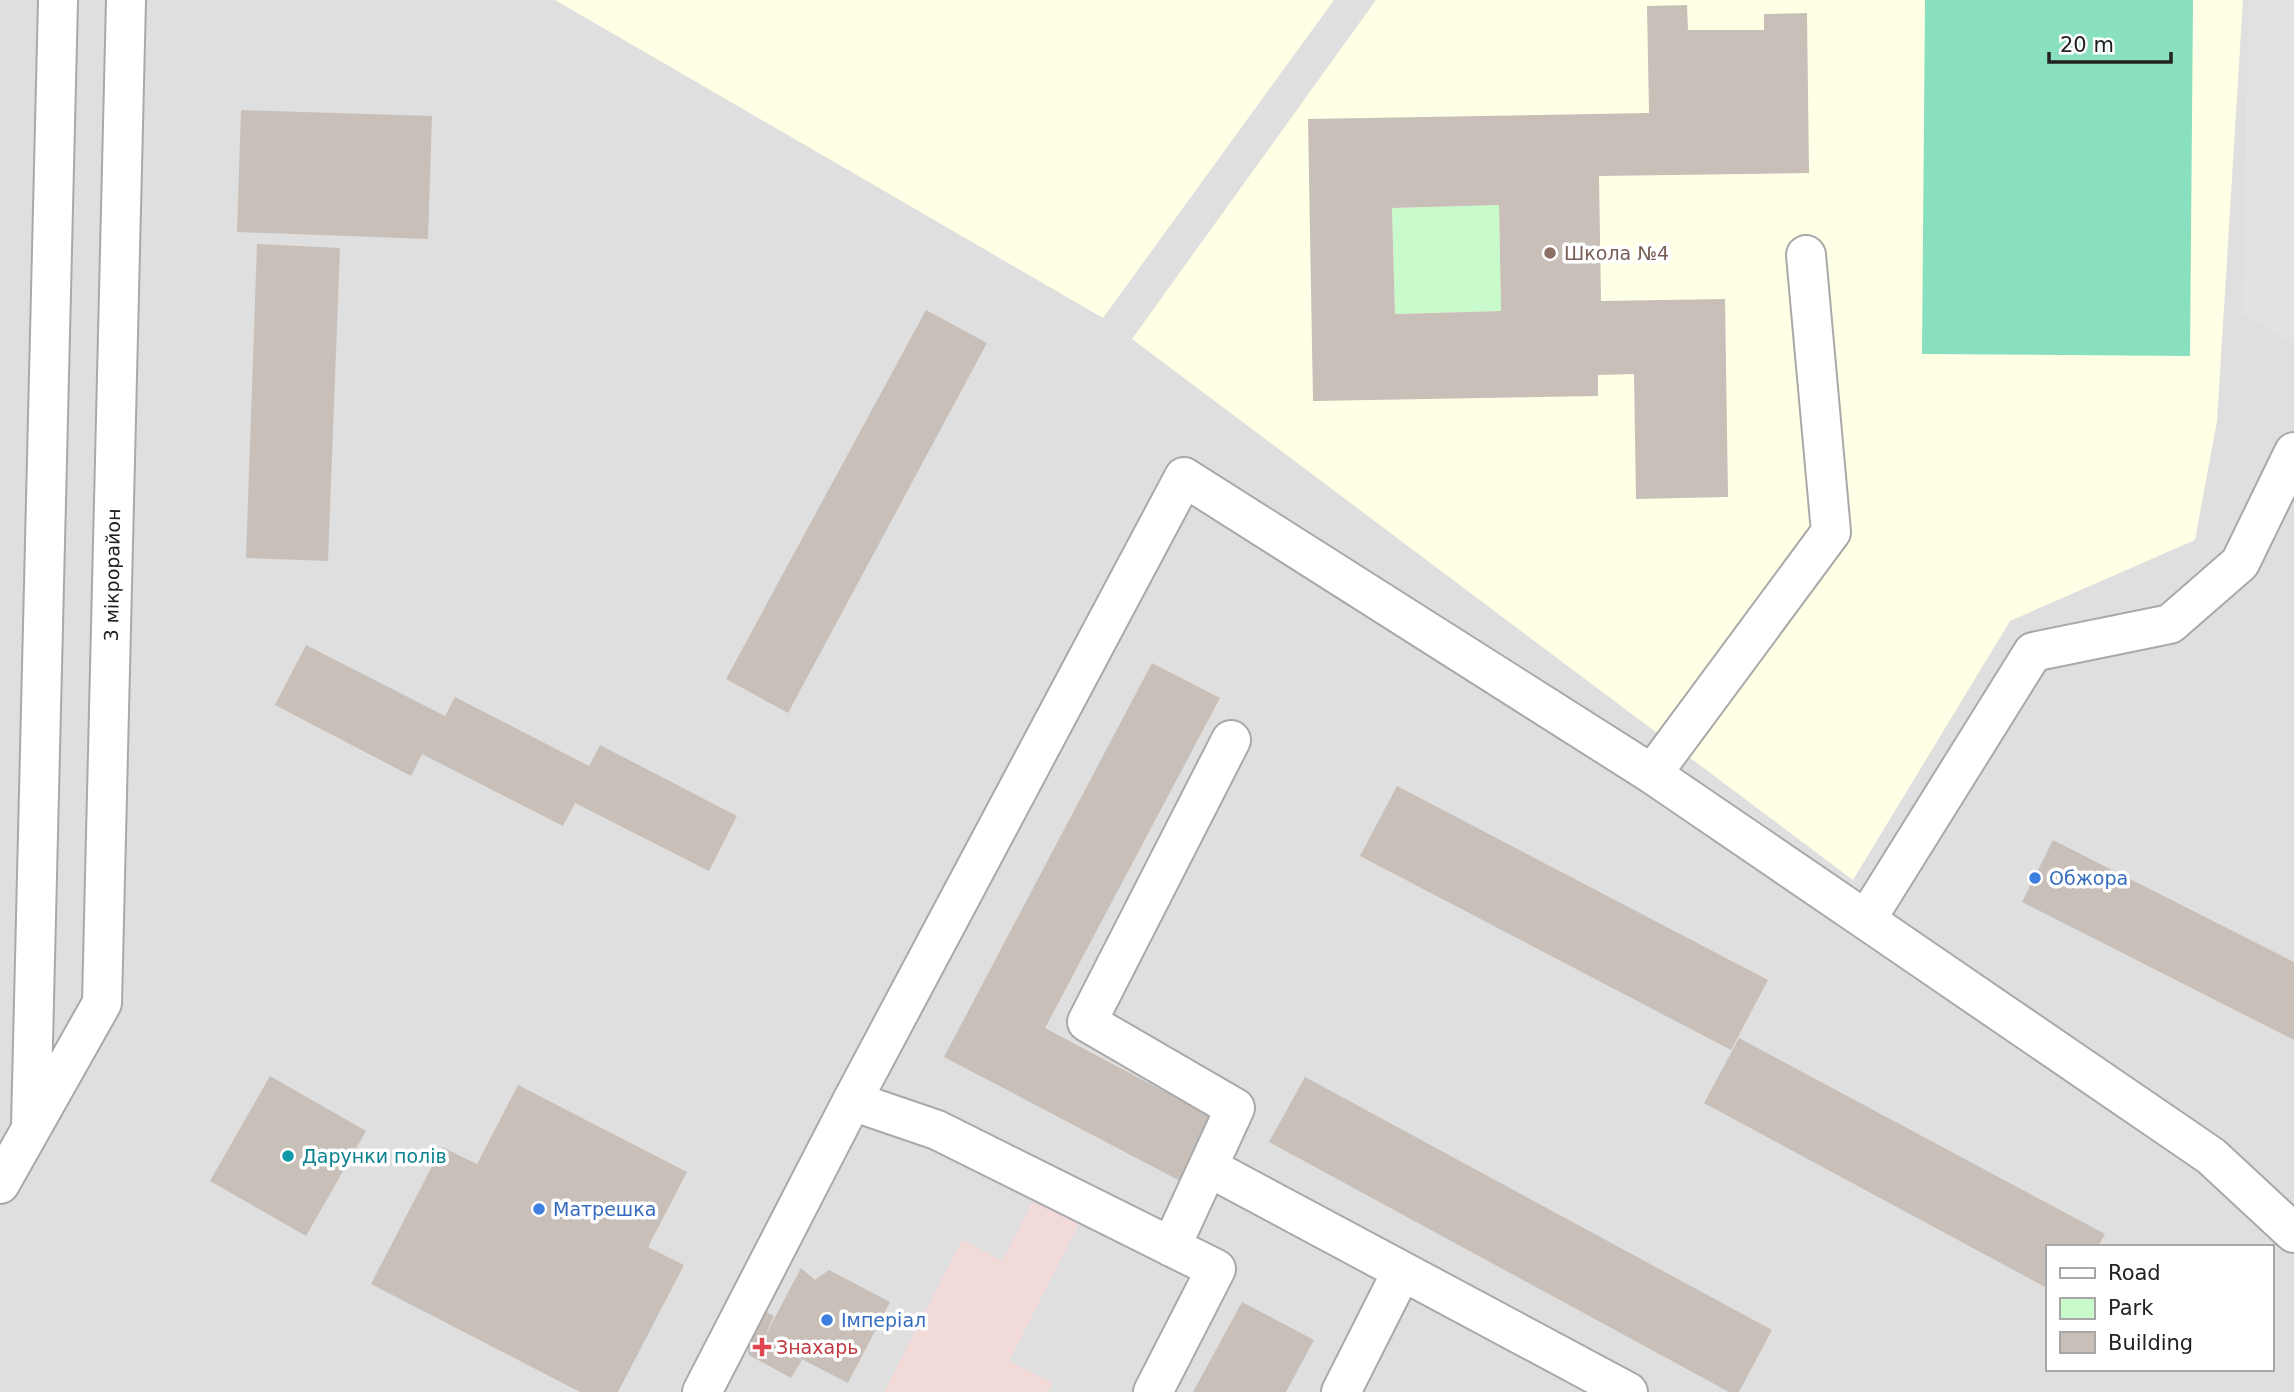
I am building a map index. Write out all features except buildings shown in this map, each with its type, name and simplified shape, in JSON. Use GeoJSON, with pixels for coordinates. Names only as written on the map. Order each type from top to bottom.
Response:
{"type":"FeatureCollection","features":[{"type":"Feature","properties":{"kind":"street","name":"3 мікрорайон"},"geometry":{"type":"LineString","coordinates":[[30,1131],[58,0]]}},
{"type":"Feature","properties":{"kind":"street","name":"3 мікрорайон"},"geometry":{"type":"LineString","coordinates":[[0,1184],[102,1003],[126,0]]}},
{"type":"Feature","properties":{"kind":"street"},"geometry":{"type":"LineString","coordinates":[[1652,774],[1831,531],[1806,255]]}},
{"type":"Feature","properties":{"kind":"street"},"geometry":{"type":"LineString","coordinates":[[1866,920],[2033,652],[2170,624],[2240,563],[2294,452]]}},
{"type":"Feature","properties":{"kind":"street"},"geometry":{"type":"LineString","coordinates":[[702,1392],[852,1101],[1184,477],[1652,774],[2211,1156],[2294,1233]]}},
{"type":"Feature","properties":{"kind":"street"},"geometry":{"type":"LineString","coordinates":[[1171,1247],[1235,1108],[1087,1022],[1231,740]]}},
{"type":"Feature","properties":{"kind":"street"},"geometry":{"type":"LineString","coordinates":[[852,1101],[937,1130],[1216,1269],[1153,1392]]}},
{"type":"Feature","properties":{"kind":"street"},"geometry":{"type":"LineString","coordinates":[[1208,1167],[1628,1392]]}},
{"type":"Feature","properties":{"kind":"street"},"geometry":{"type":"LineString","coordinates":[[1341,1392],[1402,1271]]}},
{"type":"Feature","properties":{"kind":"shaded area"},"geometry":{"type":"Polygon","coordinates":[[[0,0],[2294,0],[2294,1392],[0,1392],[0,0]]]}},
{"type":"Feature","properties":{"kind":"shaded area"},"geometry":{"type":"Polygon","coordinates":[[[555,0],[1334,0],[1103,318],[555,0]]]}},
{"type":"Feature","properties":{"kind":"shaded area"},"geometry":{"type":"Polygon","coordinates":[[[1376,0],[2243,0],[2217,421],[2195,540],[2010,621],[1853,880],[1132,339],[1376,0]]]}},
{"type":"Feature","properties":{"kind":"shaded area"},"geometry":{"type":"Polygon","coordinates":[[[2248,0],[2294,0],[2294,345],[2243,314],[2248,0]]]}},
{"type":"Feature","properties":{"kind":"shaded area"},"geometry":{"type":"Polygon","coordinates":[[[1038,1191],[1084,1214],[1009,1361],[1053,1383],[1048,1392],[884,1392],[962,1240],[1002,1261],[1038,1191]]]}},
{"type":"Feature","properties":{"kind":"green space"},"geometry":{"type":"Polygon","coordinates":[[[1925,0],[2193,0],[2190,356],[1922,354],[1925,0]]]}},
{"type":"Feature","properties":{"kind":"green space"},"geometry":{"type":"Polygon","coordinates":[[[1499,205],[1501,311],[1395,314],[1392,208],[1499,205]]]}},
{"type":"Feature","properties":{"kind":"place","name":"Школа №4"},"geometry":{"type":"Point","coordinates":[1550,253]}},
{"type":"Feature","properties":{"kind":"place","name":"Обжора"},"geometry":{"type":"Point","coordinates":[2035,878]}},
{"type":"Feature","properties":{"kind":"place","name":"Дарунки полів"},"geometry":{"type":"Point","coordinates":[288,1156]}},
{"type":"Feature","properties":{"kind":"place","name":"Матрешка"},"geometry":{"type":"Point","coordinates":[539,1209]}},
{"type":"Feature","properties":{"kind":"place","name":"Імперіал"},"geometry":{"type":"Point","coordinates":[827,1320]}},
{"type":"Feature","properties":{"kind":"place","name":"Знахарь"},"geometry":{"type":"Point","coordinates":[762,1347]}}]}
